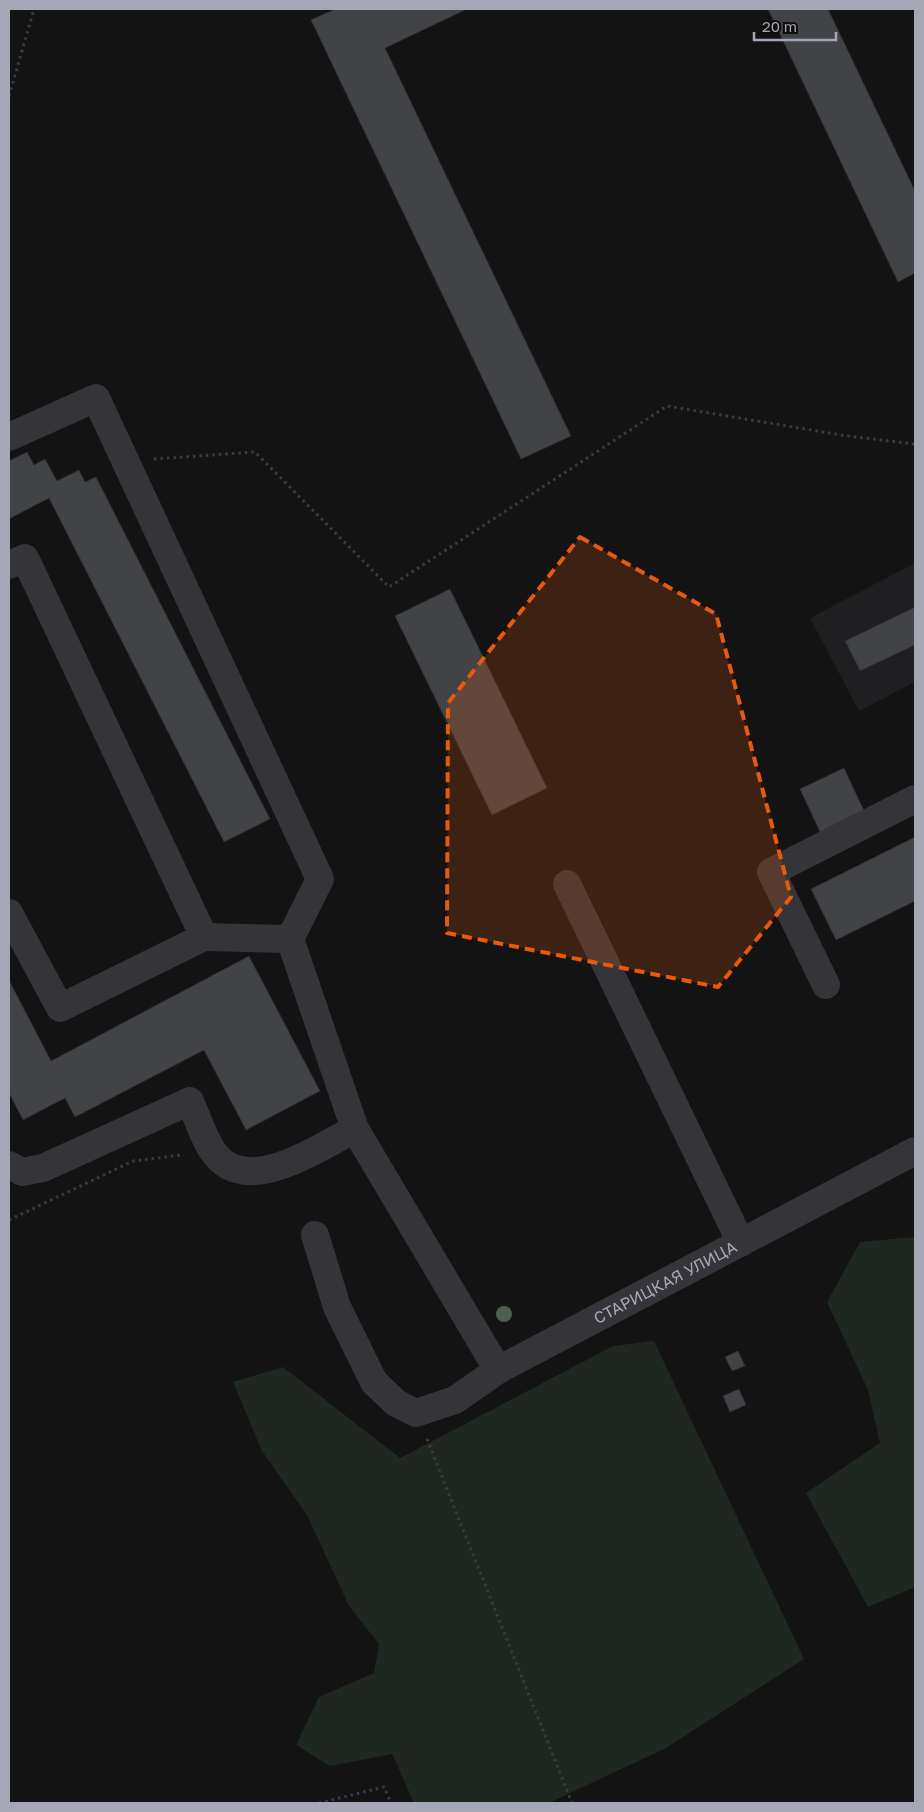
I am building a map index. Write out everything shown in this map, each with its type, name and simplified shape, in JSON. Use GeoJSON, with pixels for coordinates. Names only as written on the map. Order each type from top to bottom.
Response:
{"type":"FeatureCollection","features":[{"type":"Feature","properties":{"kind":"street"},"geometry":{"type":"LineString","coordinates":[[9,437],[96,398],[320,879],[290,938],[355,1129],[498,1370]]}},
{"type":"Feature","properties":{"kind":"street"},"geometry":{"type":"LineString","coordinates":[[9,565],[25,558],[204,937]]}},
{"type":"Feature","properties":{"kind":"street"},"geometry":{"type":"LineString","coordinates":[[826,985],[771,872],[915,799]]}},
{"type":"Feature","properties":{"kind":"street"},"geometry":{"type":"LineString","coordinates":[[567,884],[741,1243]]}},
{"type":"Feature","properties":{"kind":"street"},"geometry":{"type":"LineString","coordinates":[[9,913],[60,1008],[204,937],[290,938]]}},
{"type":"Feature","properties":{"kind":"street"},"geometry":{"type":"LineString","coordinates":[[9,1165],[22,1172],[43,1168],[190,1101],[212,1150],[228,1167],[242,1171],[257,1172],[276,1167],[355,1129]]}},
{"type":"Feature","properties":{"kind":"street","name":"СТАРИЦКАЯ УЛИЦА"},"geometry":{"type":"LineString","coordinates":[[416,1413],[455,1400],[498,1370],[915,1151]]}},
{"type":"Feature","properties":{"kind":"street"},"geometry":{"type":"LineString","coordinates":[[315,1235],[337,1308],[374,1382],[396,1402],[416,1413]]}},
{"type":"Feature","properties":{"kind":"path"},"geometry":{"type":"LineString","coordinates":[[9,96],[34,9]]}},
{"type":"Feature","properties":{"kind":"path"},"geometry":{"type":"LineString","coordinates":[[126,461],[255,452],[389,587],[667,406],[847,436],[915,444]]}},
{"type":"Feature","properties":{"kind":"path"},"geometry":{"type":"LineString","coordinates":[[9,1220],[133,1162],[212,1150]]}},
{"type":"Feature","properties":{"kind":"path"},"geometry":{"type":"LineString","coordinates":[[416,1413],[572,1803]]}},
{"type":"Feature","properties":{"kind":"path"},"geometry":{"type":"LineString","coordinates":[[319,1803],[384,1787],[391,1803]]}},
{"type":"Feature","properties":{"kind":"highlighted area"},"geometry":{"type":"Polygon","coordinates":[[[580,537],[716,614],[791,897],[718,987],[447,933],[448,703],[580,537]]]}},
{"type":"Feature","properties":{"kind":"shaded area"},"geometry":{"type":"Polygon","coordinates":[[[915,563],[915,682],[859,711],[810,618],[915,563]]]}},
{"type":"Feature","properties":{"kind":"shaded area"},"geometry":{"type":"Polygon","coordinates":[[[915,1237],[915,1587],[868,1607],[806,1493],[880,1443],[868,1390],[827,1302],[860,1242],[915,1237]]]}},
{"type":"Feature","properties":{"kind":"shaded area"},"geometry":{"type":"Polygon","coordinates":[[[654,1341],[804,1659],[666,1748],[549,1803],[414,1803],[392,1754],[330,1766],[296,1745],[319,1697],[374,1673],[379,1644],[349,1606],[307,1515],[262,1451],[233,1382],[283,1367],[400,1458],[613,1346],[654,1341]]]}},
{"type":"Feature","properties":{"kind":"building"},"geometry":{"type":"Polygon","coordinates":[[[335,9],[467,9],[385,48],[571,436],[521,459],[311,20],[335,9]]]}},
{"type":"Feature","properties":{"kind":"building"},"geometry":{"type":"Polygon","coordinates":[[[768,9],[828,9],[915,191],[915,273],[898,282],[768,9]]]}},
{"type":"Feature","properties":{"kind":"building"},"geometry":{"type":"Polygon","coordinates":[[[27,452],[34,465],[45,459],[57,481],[79,470],[85,482],[96,477],[270,819],[224,842],[49,498],[9,519],[9,461],[27,452]]]}},
{"type":"Feature","properties":{"kind":"building"},"geometry":{"type":"Polygon","coordinates":[[[450,589],[547,788],[492,815],[395,616],[450,589]]]}},
{"type":"Feature","properties":{"kind":"building"},"geometry":{"type":"Polygon","coordinates":[[[915,607],[915,645],[860,671],[845,641],[915,607]]]}},
{"type":"Feature","properties":{"kind":"building"},"geometry":{"type":"Polygon","coordinates":[[[844,768],[865,813],[821,834],[800,789],[844,768]]]}},
{"type":"Feature","properties":{"kind":"building"},"geometry":{"type":"Polygon","coordinates":[[[915,837],[915,901],[836,940],[811,889],[915,837]]]}},
{"type":"Feature","properties":{"kind":"building"},"geometry":{"type":"Polygon","coordinates":[[[249,956],[320,1091],[246,1130],[204,1050],[75,1117],[65,1098],[23,1120],[9,1093],[9,980],[51,1061],[249,956]]]}},
{"type":"Feature","properties":{"kind":"building"},"geometry":{"type":"Polygon","coordinates":[[[738,1351],[745,1366],[732,1371],[725,1357],[738,1351]]]}},
{"type":"Feature","properties":{"kind":"building"},"geometry":{"type":"Polygon","coordinates":[[[739,1389],[746,1405],[730,1412],[723,1396],[739,1389]]]}}]}
